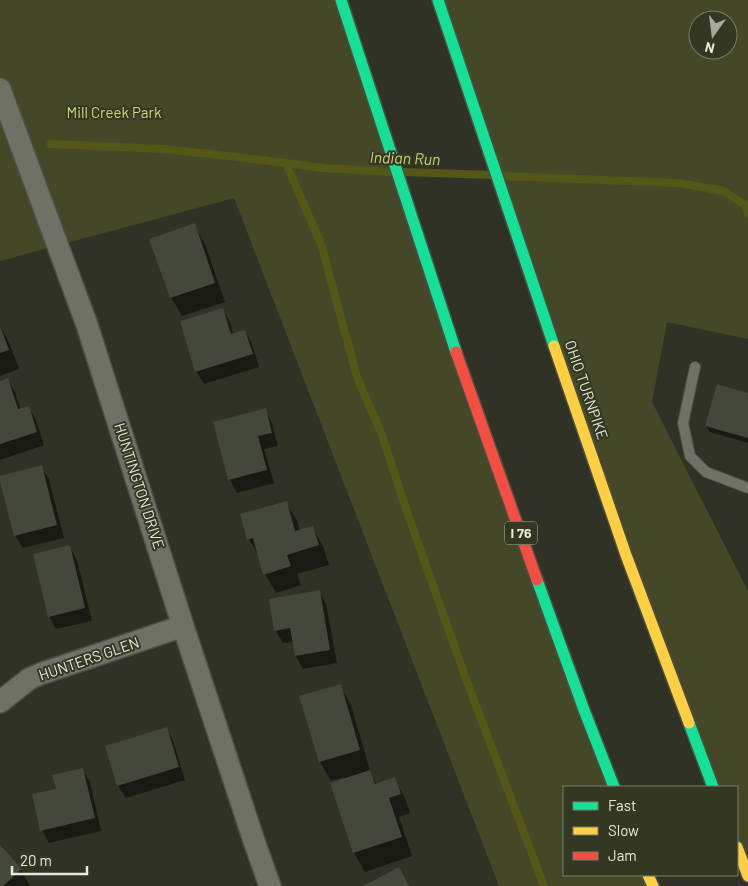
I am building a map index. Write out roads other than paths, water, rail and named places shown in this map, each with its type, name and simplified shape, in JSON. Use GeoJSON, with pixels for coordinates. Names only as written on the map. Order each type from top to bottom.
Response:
{"type":"FeatureCollection","features":[{"type":"Feature","properties":{"kind":"highway","name":"I 76"},"geometry":{"type":"LineString","coordinates":[[342,0],[477,412],[584,710],[614,786]]}},
{"type":"Feature","properties":{"kind":"highway","name":"OHIO TURNPIKE"},"geometry":{"type":"LineString","coordinates":[[438,0],[626,554],[713,786]]}},
{"type":"Feature","properties":{"kind":"highway"},"geometry":{"type":"LineString","coordinates":[[738,850],[748,876]]}},
{"type":"Feature","properties":{"kind":"street","name":"HUNTINGTON DRIVE"},"geometry":{"type":"LineString","coordinates":[[0,89],[87,325],[270,886]]}},
{"type":"Feature","properties":{"kind":"street","name":"HUNTERS GLEN"},"geometry":{"type":"LineString","coordinates":[[0,702],[29,679],[40,674],[184,626]]}},
{"type":"Feature","properties":{"kind":"lane"},"geometry":{"type":"LineString","coordinates":[[695,368],[683,424],[690,456],[706,472],[748,488]]}},
{"type":"Feature","properties":{"kind":"waterway","name":"Indian Run"},"geometry":{"type":"LineString","coordinates":[[51,144],[164,149],[324,168],[392,172]]}},
{"type":"Feature","properties":{"kind":"waterway"},"geometry":{"type":"LineString","coordinates":[[286,163],[321,244],[357,377],[382,435],[466,679],[544,886]]}},
{"type":"Feature","properties":{"kind":"waterway","name":"Indian Run"},"geometry":{"type":"LineString","coordinates":[[403,172],[492,175]]}},
{"type":"Feature","properties":{"kind":"waterway","name":"Indian Run"},"geometry":{"type":"LineString","coordinates":[[503,176],[679,183],[724,191],[745,205],[748,214]]}},
{"type":"Feature","properties":{"kind":"park label","name":"Mill Creek Park"},"geometry":{"type":"Point","coordinates":[114,113]}}]}
